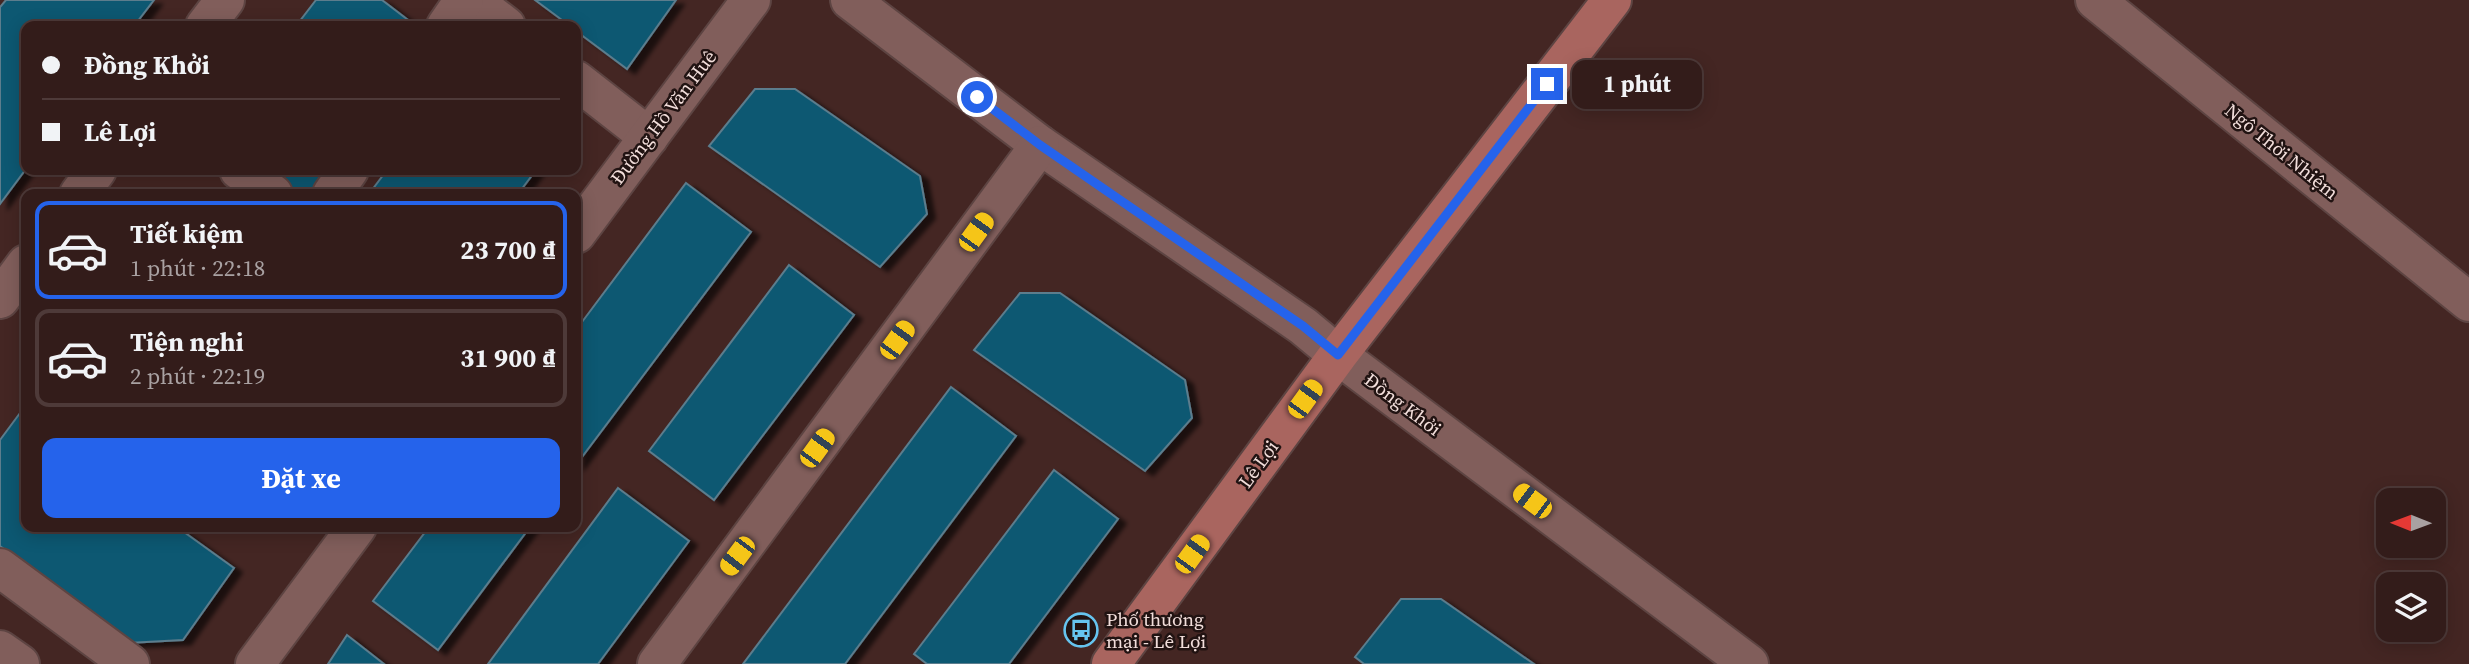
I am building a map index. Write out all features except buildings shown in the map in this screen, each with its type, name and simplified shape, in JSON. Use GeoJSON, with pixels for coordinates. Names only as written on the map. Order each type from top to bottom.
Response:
{"type":"FeatureCollection","features":[{"type":"Feature","properties":{"kind":"main road","name":"Lê Lợi"},"geometry":{"type":"LineString","coordinates":[[1111,664],[1338,355],[1612,0]]}},
{"type":"Feature","properties":{"kind":"street"},"geometry":{"type":"LineString","coordinates":[[209,21],[225,0]]}},
{"type":"Feature","properties":{"kind":"street"},"geometry":{"type":"LineString","coordinates":[[449,21],[464,0]]}},
{"type":"Feature","properties":{"kind":"street"},"geometry":{"type":"LineString","coordinates":[[472,0],[499,21]]}},
{"type":"Feature","properties":{"kind":"street","name":"Đường Hồ Văn Huê"},"geometry":{"type":"LineString","coordinates":[[581,227],[751,0]]}},
{"type":"Feature","properties":{"kind":"street","name":"Đồng Khởi"},"geometry":{"type":"LineString","coordinates":[[850,0],[1040,145],[1303,326],[1747,664]]}},
{"type":"Feature","properties":{"kind":"street","name":"Ngô Thời Nhiệm"},"geometry":{"type":"LineString","coordinates":[[2095,0],[2469,302]]}},
{"type":"Feature","properties":{"kind":"street"},"geometry":{"type":"LineString","coordinates":[[581,84],[649,137]]}},
{"type":"Feature","properties":{"kind":"street"},"geometry":{"type":"LineString","coordinates":[[657,664],[1040,145]]}},
{"type":"Feature","properties":{"kind":"street"},"geometry":{"type":"LineString","coordinates":[[246,175],[266,189]]}},
{"type":"Feature","properties":{"kind":"street"},"geometry":{"type":"LineString","coordinates":[[0,299],[21,271]]}},
{"type":"Feature","properties":{"kind":"street"},"geometry":{"type":"LineString","coordinates":[[255,664],[353,532]]}},
{"type":"Feature","properties":{"kind":"street"},"geometry":{"type":"LineString","coordinates":[[0,568],[130,664]]}},
{"type":"Feature","properties":{"kind":"place","name":"Phố thương mại - Lê Lợi"},"geometry":{"type":"Point","coordinates":[1081,630]}},
{"type":"Feature","properties":{"kind":"route"},"geometry":{"type":"LineString","coordinates":[[977,97],[1040,145],[1303,326],[1338,355],[1547,84]]}}]}
